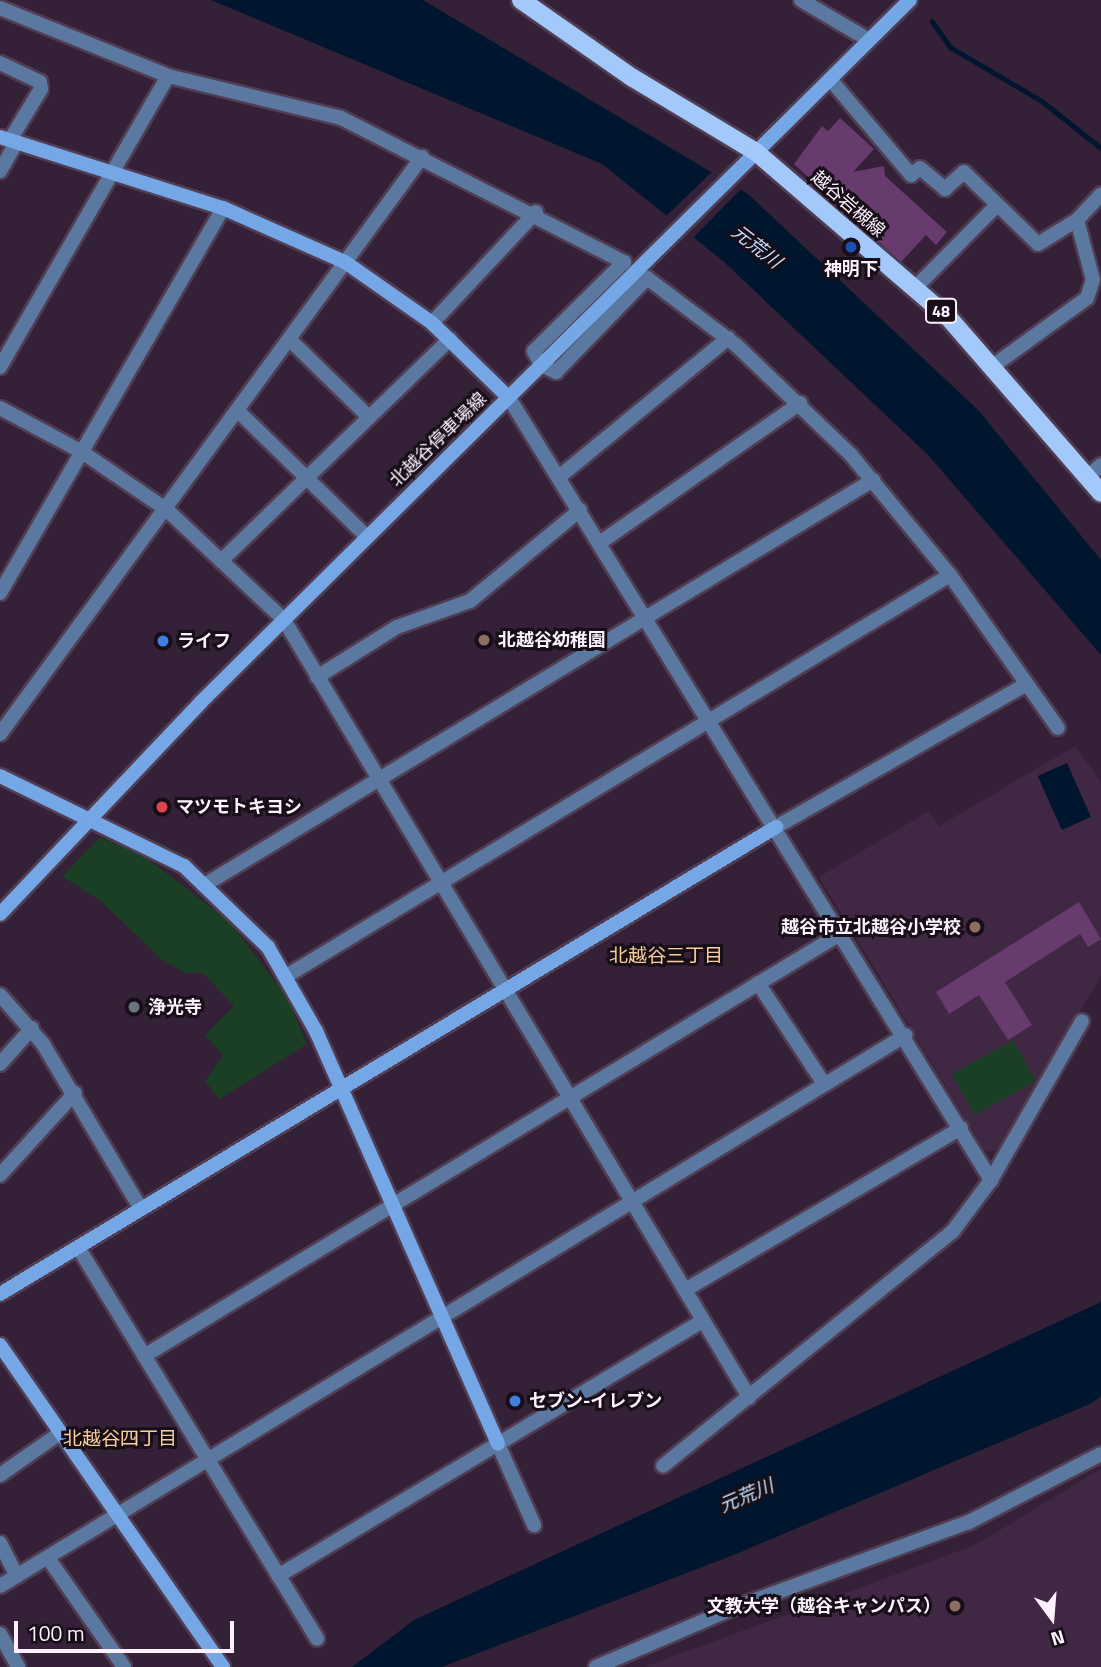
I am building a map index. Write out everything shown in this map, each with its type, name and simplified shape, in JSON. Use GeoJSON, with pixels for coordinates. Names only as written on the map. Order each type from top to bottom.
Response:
{"type":"FeatureCollection","features":[{"type":"Feature","properties":{"kind":"main road","name":"越谷岩槻線"},"geometry":{"type":"LineString","coordinates":[[521,0],[751,157],[914,289],[1094,471],[1101,494]]}},
{"type":"Feature","properties":{"kind":"street"},"geometry":{"type":"LineString","coordinates":[[801,0],[869,40]]}},
{"type":"Feature","properties":{"kind":"street","name":"北越谷停車場線"},"geometry":{"type":"LineString","coordinates":[[0,914],[89,816],[284,620],[910,0]]}},
{"type":"Feature","properties":{"kind":"street"},"geometry":{"type":"LineString","coordinates":[[0,8],[169,76],[341,118],[537,212],[624,262],[534,351],[541,365],[556,372],[647,278],[728,338],[800,403],[873,480],[950,575],[1025,685],[1058,728]]}},
{"type":"Feature","properties":{"kind":"street"},"geometry":{"type":"LineString","coordinates":[[0,63],[40,82],[9,140],[0,171]]}},
{"type":"Feature","properties":{"kind":"street"},"geometry":{"type":"LineString","coordinates":[[0,367],[111,171],[169,76]]}},
{"type":"Feature","properties":{"kind":"street"},"geometry":{"type":"LineString","coordinates":[[830,79],[911,175],[920,168],[945,190],[964,172],[1038,244],[1077,220],[1101,194]]}},
{"type":"Feature","properties":{"kind":"street"},"geometry":{"type":"LineString","coordinates":[[9,140],[223,208],[345,262],[432,323],[509,398],[648,615],[840,934],[906,1035],[991,1180]]}},
{"type":"Feature","properties":{"kind":"street"},"geometry":{"type":"LineString","coordinates":[[0,734],[239,412],[422,157]]}},
{"type":"Feature","properties":{"kind":"street"},"geometry":{"type":"LineString","coordinates":[[914,289],[997,205]]}},
{"type":"Feature","properties":{"kind":"street"},"geometry":{"type":"LineString","coordinates":[[0,593],[223,208]]}},
{"type":"Feature","properties":{"kind":"street"},"geometry":{"type":"LineString","coordinates":[[432,323],[537,212]]}},
{"type":"Feature","properties":{"kind":"street"},"geometry":{"type":"LineString","coordinates":[[993,366],[1087,298],[1097,277],[1077,220]]}},
{"type":"Feature","properties":{"kind":"street"},"geometry":{"type":"LineString","coordinates":[[559,477],[728,338]]}},
{"type":"Feature","properties":{"kind":"street"},"geometry":{"type":"LineString","coordinates":[[221,561],[450,339]]}},
{"type":"Feature","properties":{"kind":"street"},"geometry":{"type":"LineString","coordinates":[[290,340],[369,417]]}},
{"type":"Feature","properties":{"kind":"street"},"geometry":{"type":"LineString","coordinates":[[601,541],[800,403]]}},
{"type":"Feature","properties":{"kind":"street"},"geometry":{"type":"LineString","coordinates":[[0,408],[82,452],[166,510],[284,620],[749,1397]]}},
{"type":"Feature","properties":{"kind":"street"},"geometry":{"type":"LineString","coordinates":[[239,412],[367,537]]}},
{"type":"Feature","properties":{"kind":"street"},"geometry":{"type":"LineString","coordinates":[[206,884],[379,776],[873,480]]}},
{"type":"Feature","properties":{"kind":"street"},"geometry":{"type":"LineString","coordinates":[[317,677],[397,627],[470,601],[580,510]]}},
{"type":"Feature","properties":{"kind":"street"},"geometry":{"type":"LineString","coordinates":[[288,975],[950,575]]}},
{"type":"Feature","properties":{"kind":"street"},"geometry":{"type":"LineString","coordinates":[[0,1294],[776,827],[1025,685]]}},
{"type":"Feature","properties":{"kind":"street"},"geometry":{"type":"LineString","coordinates":[[0,776],[153,847],[206,884],[248,923],[288,975],[534,1525]]}},
{"type":"Feature","properties":{"kind":"street"},"geometry":{"type":"LineString","coordinates":[[144,1356],[840,934]]}},
{"type":"Feature","properties":{"kind":"street"},"geometry":{"type":"LineString","coordinates":[[758,984],[824,1084]]}},
{"type":"Feature","properties":{"kind":"street"},"geometry":{"type":"LineString","coordinates":[[0,995],[32,1028],[75,1093],[141,1209]]}},
{"type":"Feature","properties":{"kind":"street"},"geometry":{"type":"LineString","coordinates":[[663,1466],[953,1231],[991,1180],[1082,1021]]}},
{"type":"Feature","properties":{"kind":"street"},"geometry":{"type":"LineString","coordinates":[[0,1063],[32,1028]]}},
{"type":"Feature","properties":{"kind":"street"},"geometry":{"type":"LineString","coordinates":[[0,1587],[906,1035]]}},
{"type":"Feature","properties":{"kind":"street"},"geometry":{"type":"LineString","coordinates":[[0,1175],[75,1093]]}},
{"type":"Feature","properties":{"kind":"street"},"geometry":{"type":"LineString","coordinates":[[685,1290],[961,1128]]}},
{"type":"Feature","properties":{"kind":"street"},"geometry":{"type":"LineString","coordinates":[[78,1247],[317,1639]]}},
{"type":"Feature","properties":{"kind":"street"},"geometry":{"type":"LineString","coordinates":[[278,1576],[703,1321]]}},
{"type":"Feature","properties":{"kind":"street"},"geometry":{"type":"LineString","coordinates":[[0,1345],[223,1667]]}},
{"type":"Feature","properties":{"kind":"street"},"geometry":{"type":"LineString","coordinates":[[0,1475],[60,1433]]}},
{"type":"Feature","properties":{"kind":"street"},"geometry":{"type":"LineString","coordinates":[[596,1667],[731,1609],[969,1522],[1101,1454]]}},
{"type":"Feature","properties":{"kind":"street"},"geometry":{"type":"LineString","coordinates":[[0,1543],[18,1576]]}},
{"type":"Feature","properties":{"kind":"street"},"geometry":{"type":"LineString","coordinates":[[48,1558],[124,1667]]}},
{"type":"Feature","properties":{"kind":"street"},"geometry":{"type":"LineString","coordinates":[[0,1634],[18,1667]]}},
{"type":"Feature","properties":{"kind":"shaded area","name":"越谷市立北越谷小学校"},"geometry":{"type":"Polygon","coordinates":[[[1075,746],[1101,782],[1101,976],[997,1151],[985,1151],[819,877],[929,811],[939,826],[1075,746]]]}},
{"type":"Feature","properties":{"kind":"shaded area","name":"文教大学（越谷キャンパス）"},"geometry":{"type":"Polygon","coordinates":[[[1101,1469],[1101,1667],[644,1667],[975,1545],[1101,1469]]]}},
{"type":"Feature","properties":{"kind":"green space"},"geometry":{"type":"Polygon","coordinates":[[[100,837],[144,856],[229,921],[287,997],[307,1044],[219,1099],[205,1081],[223,1055],[205,1035],[234,1006],[203,973],[185,973],[161,959],[102,902],[62,876],[100,837]]]}},
{"type":"Feature","properties":{"kind":"green space"},"geometry":{"type":"Polygon","coordinates":[[[1013,1040],[1036,1081],[975,1115],[952,1074],[1013,1040]]]}},
{"type":"Feature","properties":{"kind":"water","name":"元荒川"},"geometry":{"type":"Polygon","coordinates":[[[211,0],[423,0],[748,194],[978,410],[1101,560],[1101,655],[928,455],[723,261],[602,164],[211,0]]]}},
{"type":"Feature","properties":{"kind":"water"},"geometry":{"type":"Polygon","coordinates":[[[1067,763],[1091,817],[1062,830],[1038,776],[1067,763]]]}},
{"type":"Feature","properties":{"kind":"water","name":"元荒川"},"geometry":{"type":"Polygon","coordinates":[[[1101,1302],[1101,1396],[1092,1403],[736,1554],[442,1667],[352,1667],[414,1620],[1101,1302]]]}},
{"type":"Feature","properties":{"kind":"pier"},"geometry":{"type":"Polygon","coordinates":[[[715,169],[743,187],[691,240],[664,218],[715,169]]]}},
{"type":"Feature","properties":{"kind":"building"},"geometry":{"type":"Polygon","coordinates":[[[840,118],[874,149],[853,172],[884,166],[885,176],[947,232],[936,245],[926,235],[901,262],[794,164],[822,126],[828,131],[840,118]]]}},
{"type":"Feature","properties":{"kind":"building"},"geometry":{"type":"Polygon","coordinates":[[[1079,902],[1101,939],[1088,947],[1080,934],[1005,982],[1032,1025],[1008,1040],[979,995],[949,1014],[936,992],[1079,902]]]}},
{"type":"Feature","properties":{"kind":"waterway"},"geometry":{"type":"LineString","coordinates":[[932,21],[950,47],[1042,101],[1101,148]]}},
{"type":"Feature","properties":{"kind":"place","name":"神明下"},"geometry":{"type":"Point","coordinates":[851,247]}},
{"type":"Feature","properties":{"kind":"place","name":"北越谷幼稚園"},"geometry":{"type":"Point","coordinates":[484,640]}},
{"type":"Feature","properties":{"kind":"place","name":"ライフ"},"geometry":{"type":"Point","coordinates":[163,641]}},
{"type":"Feature","properties":{"kind":"place","name":"マツモトキヨシ"},"geometry":{"type":"Point","coordinates":[162,807]}},
{"type":"Feature","properties":{"kind":"place","name":"越谷市立北越谷小学校"},"geometry":{"type":"Point","coordinates":[975,927]}},
{"type":"Feature","properties":{"kind":"place","name":"浄光寺"},"geometry":{"type":"Point","coordinates":[134,1007]}},
{"type":"Feature","properties":{"kind":"place","name":"セブン-イレブン"},"geometry":{"type":"Point","coordinates":[515,1401]}},
{"type":"Feature","properties":{"kind":"place","name":"文教大学（越谷キャンパス）"},"geometry":{"type":"Point","coordinates":[955,1606]}},
{"type":"Feature","properties":{"kind":"district","name":"北越谷三丁目"},"geometry":{"type":"Point","coordinates":[666,955]}},
{"type":"Feature","properties":{"kind":"district","name":"北越谷四丁目"},"geometry":{"type":"Point","coordinates":[120,1438]}}]}
